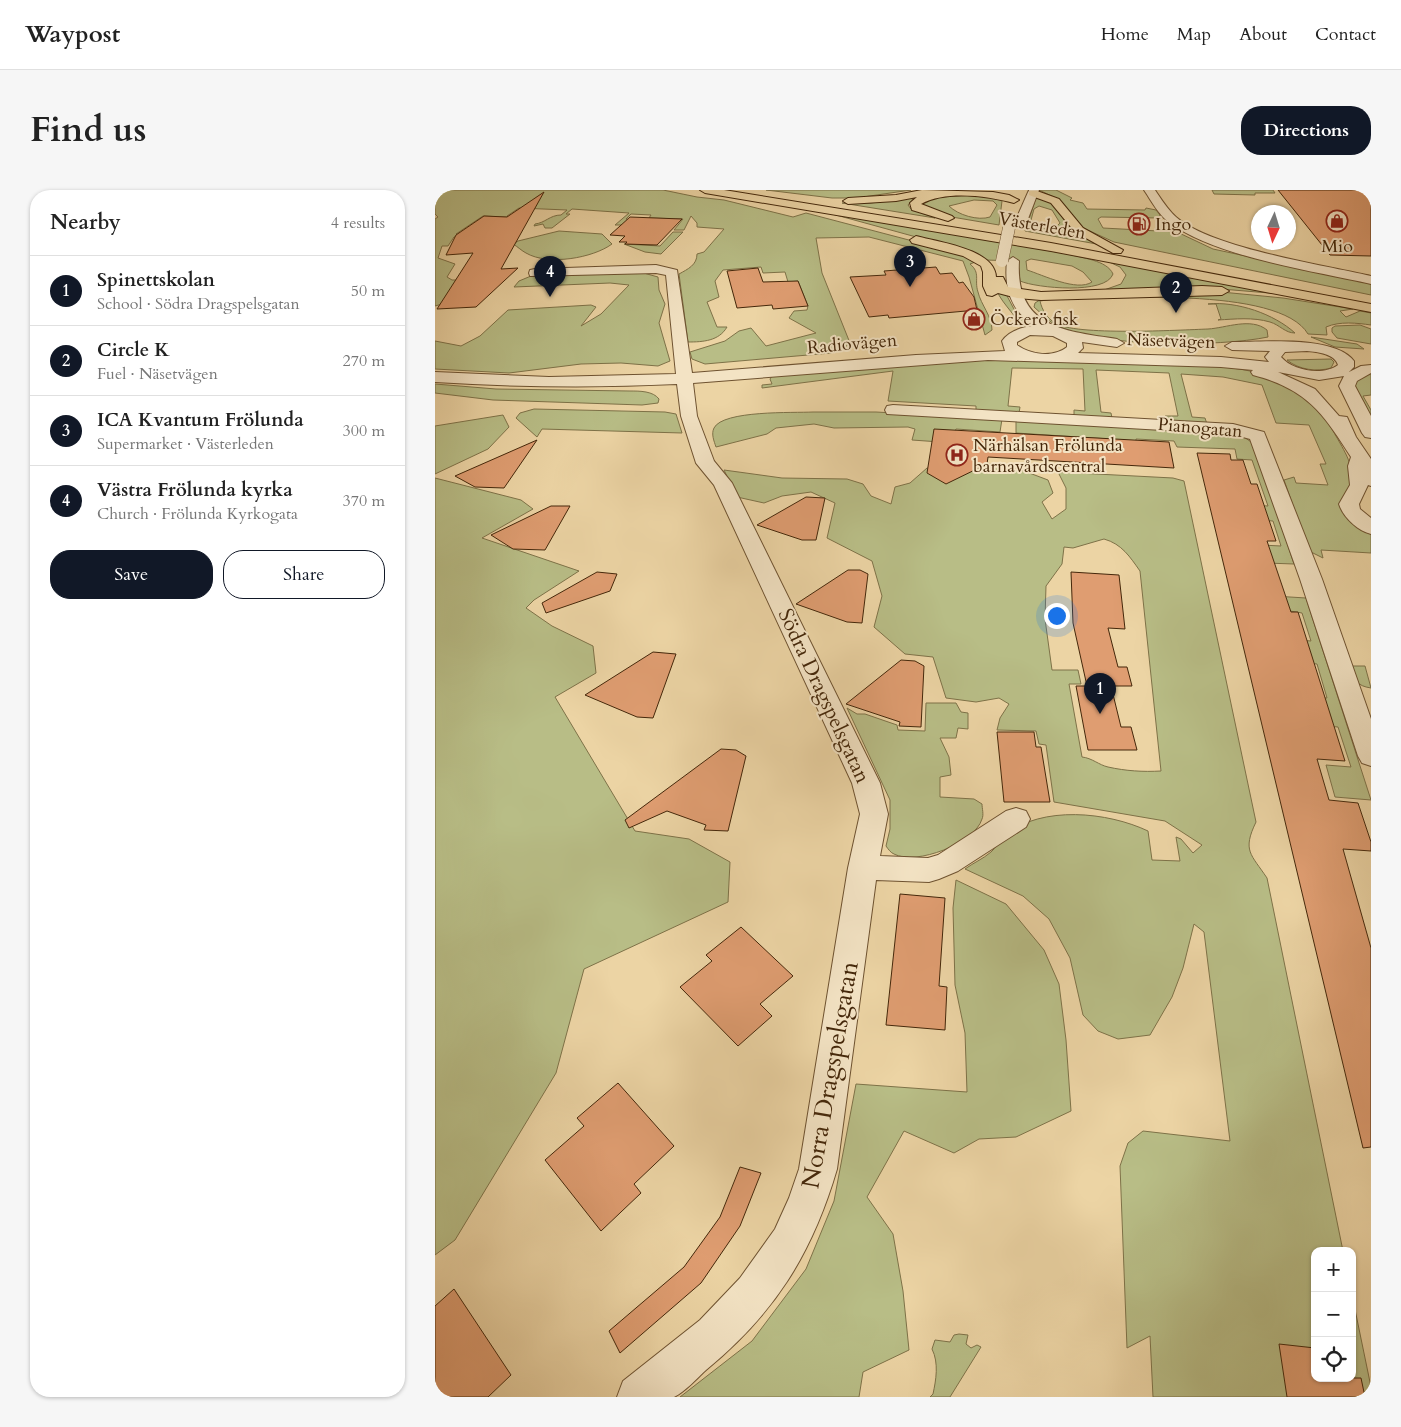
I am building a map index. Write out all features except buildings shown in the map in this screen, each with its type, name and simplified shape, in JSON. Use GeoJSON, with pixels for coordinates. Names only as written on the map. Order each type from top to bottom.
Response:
{"type":"FeatureCollection","features":[{"type":"Feature","properties":{"kind":"highway","name":"Västerleden"},"geometry":{"type":"LineString","coordinates":[[705,190],[1032,237],[1371,301]]}},
{"type":"Feature","properties":{"kind":"highway","name":"Västerleden"},"geometry":{"type":"LineString","coordinates":[[734,190],[1051,246],[1371,308]]}},
{"type":"Feature","properties":{"kind":"highway"},"geometry":{"type":"LineString","coordinates":[[784,200],[860,201],[896,198],[945,190]]}},
{"type":"Feature","properties":{"kind":"highway"},"geometry":{"type":"LineString","coordinates":[[959,190],[989,190],[1015,195]]}},
{"type":"Feature","properties":{"kind":"highway"},"geometry":{"type":"LineString","coordinates":[[1033,191],[1055,201],[1079,230],[1125,254]]}},
{"type":"Feature","properties":{"kind":"highway"},"geometry":{"type":"LineString","coordinates":[[1015,195],[942,194],[919,199],[915,205],[919,210],[928,213],[1032,237]]}},
{"type":"Feature","properties":{"kind":"highway"},"geometry":{"type":"LineString","coordinates":[[784,200],[885,232]]}},
{"type":"Feature","properties":{"kind":"highway"},"geometry":{"type":"LineString","coordinates":[[903,236],[978,258],[989,270],[988,286],[1000,283],[1019,284],[1051,291],[1097,289],[1118,277],[1105,263],[1051,246]]}},
{"type":"Feature","properties":{"kind":"highway"},"geometry":{"type":"LineString","coordinates":[[1000,283],[1003,290],[1013,294],[1044,296],[1211,290],[1267,294],[1371,308]]}},
{"type":"Feature","properties":{"kind":"highway"},"geometry":{"type":"LineString","coordinates":[[1031,316],[1027,303],[1044,296]]}},
{"type":"Feature","properties":{"kind":"street"},"geometry":{"type":"LineString","coordinates":[[999,307],[1000,283],[1018,222],[1033,191]]}},
{"type":"Feature","properties":{"kind":"street"},"geometry":{"type":"LineString","coordinates":[[1148,191],[1172,220],[1205,239],[1253,253],[1371,280]]}},
{"type":"Feature","properties":{"kind":"street"},"geometry":{"type":"LineString","coordinates":[[1015,195],[1018,222]]}},
{"type":"Feature","properties":{"kind":"street","name":"Södra Dragspelsgatan"},"geometry":{"type":"LineString","coordinates":[[535,273],[649,269],[672,273],[689,416],[705,463],[723,483],[866,783],[873,814],[863,868]]}},
{"type":"Feature","properties":{"kind":"street","name":"Näsetvägen"},"geometry":{"type":"LineString","coordinates":[[1013,294],[1023,310],[1059,334],[1101,342],[1164,345]]}},
{"type":"Feature","properties":{"kind":"street","name":"Radiovägen"},"geometry":{"type":"LineString","coordinates":[[684,377],[733,367],[956,347],[1013,332],[1029,331],[1059,334]]}},
{"type":"Feature","properties":{"kind":"street"},"geometry":{"type":"LineString","coordinates":[[1013,332],[1010,347],[1024,355]]}},
{"type":"Feature","properties":{"kind":"street"},"geometry":{"type":"LineString","coordinates":[[1057,357],[1069,354],[1075,348],[1074,341],[1059,334]]}},
{"type":"Feature","properties":{"kind":"street","name":"Näsetvägen"},"geometry":{"type":"LineString","coordinates":[[1218,345],[1321,348],[1341,367]]}},
{"type":"Feature","properties":{"kind":"street"},"geometry":{"type":"LineString","coordinates":[[1286,347],[1276,351],[1273,357],[1276,362],[1310,378],[1320,388],[1343,423],[1347,437]]}},
{"type":"Feature","properties":{"kind":"street","name":"Radiovägen"},"geometry":{"type":"LineString","coordinates":[[435,377],[546,383],[735,375],[957,356],[1024,355],[1040,358],[1057,357]]}},
{"type":"Feature","properties":{"kind":"street","name":"Näsetvägen"},"geometry":{"type":"LineString","coordinates":[[1057,357],[1186,361],[1289,369],[1316,375],[1341,367],[1370,366]]}},
{"type":"Feature","properties":{"kind":"street"},"geometry":{"type":"LineString","coordinates":[[1186,361],[1272,375],[1301,387],[1316,398],[1347,437],[1365,452]]}},
{"type":"Feature","properties":{"kind":"street"},"geometry":{"type":"LineString","coordinates":[[1370,366],[1350,378],[1347,386],[1371,433]]}},
{"type":"Feature","properties":{"kind":"street"},"geometry":{"type":"LineString","coordinates":[[1341,367],[1332,380],[1334,390],[1365,452],[1371,480]]}},
{"type":"Feature","properties":{"kind":"street","name":"Pianogatan"},"geometry":{"type":"LineString","coordinates":[[893,410],[1233,428],[1258,436],[1311,579],[1371,756]]}},
{"type":"Feature","properties":{"kind":"street"},"geometry":{"type":"LineString","coordinates":[[1365,452],[1357,466],[1359,485],[1349,504],[1351,511],[1371,528]]}},
{"type":"Feature","properties":{"kind":"street"},"geometry":{"type":"LineString","coordinates":[[1368,494],[1361,512],[1371,522]]}},
{"type":"Feature","properties":{"kind":"street"},"geometry":{"type":"LineString","coordinates":[[863,868],[929,870],[948,863],[1016,819]]}},
{"type":"Feature","properties":{"kind":"street","name":"Norra Dragspelsgatan"},"geometry":{"type":"LineString","coordinates":[[639,1397],[715,1335],[755,1293],[789,1243],[807,1204],[818,1169],[863,868]]}},
{"type":"Feature","properties":{"kind":"green space"},"geometry":{"type":"Polygon","coordinates":[[[435,190],[663,190],[724,200],[793,217],[806,213],[966,255],[978,261],[970,264],[975,270],[978,292],[992,325],[992,330],[985,335],[963,261],[869,237],[816,238],[822,273],[850,343],[843,349],[831,353],[705,364],[692,359],[690,352],[725,341],[739,331],[751,328],[766,346],[816,333],[789,318],[794,311],[807,310],[808,306],[798,281],[788,282],[785,272],[763,273],[761,267],[723,270],[715,281],[719,297],[707,302],[717,327],[727,327],[724,332],[715,338],[705,341],[688,342],[679,274],[691,266],[697,258],[697,254],[704,252],[724,229],[697,227],[697,223],[691,216],[684,230],[674,230],[683,219],[649,218],[651,215],[631,214],[626,219],[632,220],[626,225],[615,225],[629,213],[572,209],[566,214],[570,214],[552,228],[545,228],[543,224],[534,226],[554,216],[561,215],[567,210],[519,208],[507,216],[523,218],[483,216],[456,234],[473,235],[454,237],[448,246],[442,246],[438,258],[455,264],[447,277],[452,280],[471,280],[446,303],[435,306],[435,219],[438,217],[435,214],[435,190]]]}},
{"type":"Feature","properties":{"kind":"green space"},"geometry":{"type":"Polygon","coordinates":[[[766,190],[911,190],[856,198],[832,198],[766,190]]]}},
{"type":"Feature","properties":{"kind":"green space"},"geometry":{"type":"Polygon","coordinates":[[[1039,190],[1056,190],[1072,198],[1070,200],[1083,203],[1087,209],[1145,210],[1146,208],[1156,210],[1160,215],[1159,218],[1101,217],[1098,219],[1103,228],[1177,232],[1213,249],[1371,283],[1371,295],[1114,242],[1081,227],[1058,199],[1039,190]]]}},
{"type":"Feature","properties":{"kind":"green space"},"geometry":{"type":"Polygon","coordinates":[[[1212,190],[1273,190],[1275,193],[1255,193],[1255,195],[1214,194],[1212,190]]]}},
{"type":"Feature","properties":{"kind":"green space"},"geometry":{"type":"Polygon","coordinates":[[[1037,195],[1052,203],[1070,228],[1102,245],[1025,231],[1037,195]],[[1039,206],[1034,209],[1031,220],[1035,226],[1047,229],[1056,227],[1060,223],[1052,210],[1039,206]]]}},
{"type":"Feature","properties":{"kind":"green space"},"geometry":{"type":"Polygon","coordinates":[[[938,196],[991,197],[1002,201],[999,225],[946,216],[923,207],[921,204],[938,196]],[[974,200],[949,206],[968,216],[985,218],[990,217],[997,205],[993,201],[974,200]]]}},
{"type":"Feature","properties":{"kind":"green space"},"geometry":{"type":"Polygon","coordinates":[[[913,199],[908,205],[911,209],[935,218],[842,203],[871,203],[913,199]]]}},
{"type":"Feature","properties":{"kind":"green space"},"geometry":{"type":"Polygon","coordinates":[[[825,212],[1068,254],[1100,263],[1110,269],[1113,274],[1108,281],[1098,285],[1070,288],[1040,286],[1020,281],[1018,261],[985,260],[960,249],[825,212]],[[1031,259],[1026,261],[1027,270],[1060,282],[1086,285],[1092,282],[1083,272],[1072,266],[1031,259]]]}},
{"type":"Feature","properties":{"kind":"green space"},"geometry":{"type":"Polygon","coordinates":[[[559,231],[602,234],[612,244],[594,253],[558,260],[535,257],[513,244],[518,241],[559,231]]]}},
{"type":"Feature","properties":{"kind":"green space"},"geometry":{"type":"Polygon","coordinates":[[[673,232],[683,232],[661,254],[645,252],[624,244],[660,246],[673,232]]]}},
{"type":"Feature","properties":{"kind":"green space"},"geometry":{"type":"Polygon","coordinates":[[[1107,261],[1281,294],[1197,287],[1104,290],[1121,284],[1126,275],[1120,267],[1107,261]]]}},
{"type":"Feature","properties":{"kind":"green space"},"geometry":{"type":"Polygon","coordinates":[[[640,272],[658,277],[659,290],[665,304],[659,323],[670,361],[658,366],[621,363],[581,364],[509,373],[435,369],[435,341],[461,346],[480,336],[508,310],[591,305],[596,307],[581,326],[601,314],[629,285],[610,283],[514,287],[519,281],[531,276],[640,272]]]}},
{"type":"Feature","properties":{"kind":"green space"},"geometry":{"type":"Polygon","coordinates":[[[997,291],[1006,294],[1015,311],[1040,329],[1022,330],[997,291]]]}},
{"type":"Feature","properties":{"kind":"green space"},"geometry":{"type":"Polygon","coordinates":[[[1211,291],[1283,298],[1353,309],[1340,311],[1346,317],[1360,311],[1371,313],[1371,325],[1343,323],[1326,327],[1327,335],[1308,334],[1291,318],[1263,308],[1229,301],[1190,298],[1150,297],[1040,301],[1044,311],[1055,323],[1083,330],[1152,331],[1208,329],[1238,324],[1254,324],[1267,330],[1268,337],[1220,343],[1159,343],[1098,338],[1073,332],[1054,324],[1034,307],[1035,303],[1043,298],[1211,291]]]}},
{"type":"Feature","properties":{"kind":"green space"},"geometry":{"type":"Polygon","coordinates":[[[1216,304],[1243,307],[1277,320],[1295,333],[1288,332],[1274,323],[1264,320],[1218,320],[1221,319],[1216,304]]]}},
{"type":"Feature","properties":{"kind":"green space"},"geometry":{"type":"Polygon","coordinates":[[[1360,325],[1371,329],[1371,344],[1337,338],[1332,332],[1332,328],[1335,326],[1360,325]]]}},
{"type":"Feature","properties":{"kind":"green space"},"geometry":{"type":"Polygon","coordinates":[[[1311,337],[1357,344],[1364,349],[1335,347],[1311,337]]]}},
{"type":"Feature","properties":{"kind":"green space"},"geometry":{"type":"Polygon","coordinates":[[[970,358],[1187,364],[1253,372],[1289,384],[1306,396],[1319,410],[1347,456],[1352,475],[1345,495],[1371,534],[1371,553],[1321,550],[1323,558],[1309,551],[1284,480],[1294,477],[1296,483],[1328,485],[1320,464],[1326,464],[1309,425],[1276,423],[1262,385],[1223,377],[1181,374],[1192,417],[1205,418],[1207,424],[1166,422],[1165,416],[1178,416],[1169,373],[1096,370],[1101,412],[1111,413],[1112,418],[1074,416],[1074,410],[1085,411],[1083,369],[1012,368],[1008,406],[1020,407],[1019,413],[976,410],[976,406],[888,401],[893,371],[762,388],[762,385],[772,384],[770,379],[772,376],[970,358]]]}},
{"type":"Feature","properties":{"kind":"green space"},"geometry":{"type":"Polygon","coordinates":[[[1331,359],[1334,362],[1331,368],[1320,370],[1303,368],[1287,360],[1331,359]]]}},
{"type":"Feature","properties":{"kind":"green space"},"geometry":{"type":"Polygon","coordinates":[[[1371,373],[1371,395],[1363,396],[1371,410],[1371,426],[1354,384],[1357,378],[1371,373]]]}},
{"type":"Feature","properties":{"kind":"green space"},"geometry":{"type":"Polygon","coordinates":[[[435,384],[496,389],[638,391],[650,393],[659,399],[658,403],[642,405],[493,400],[435,393],[435,384]]]}},
{"type":"Feature","properties":{"kind":"green space"},"geometry":{"type":"Polygon","coordinates":[[[534,409],[665,412],[676,414],[682,433],[542,429],[537,437],[516,418],[520,413],[534,409]]]}},
{"type":"Feature","properties":{"kind":"green space"},"geometry":{"type":"Polygon","coordinates":[[[876,412],[1002,419],[1000,432],[956,429],[951,439],[940,442],[912,440],[915,429],[908,427],[834,428],[814,424],[776,428],[767,434],[716,447],[713,433],[714,428],[720,422],[731,418],[744,415],[876,412]]]}},
{"type":"Feature","properties":{"kind":"green space"},"geometry":{"type":"Polygon","coordinates":[[[503,415],[509,427],[488,449],[435,474],[435,426],[503,415]]]}},
{"type":"Feature","properties":{"kind":"green space"},"geometry":{"type":"Polygon","coordinates":[[[1016,420],[1228,434],[1244,437],[1254,444],[1294,564],[1265,563],[1261,545],[1281,546],[1273,521],[1256,520],[1251,505],[1268,506],[1252,460],[1237,459],[1235,449],[1177,447],[1174,441],[1136,439],[1136,446],[1110,439],[1016,433],[1016,420]]]}},
{"type":"Feature","properties":{"kind":"green space"},"geometry":{"type":"Polygon","coordinates":[[[987,463],[1024,471],[1048,480],[1053,493],[1042,502],[1052,519],[1066,509],[1066,488],[1058,472],[1173,478],[1184,481],[1256,822],[1250,840],[1250,852],[1267,878],[1342,1247],[1311,1247],[1311,1382],[1356,1382],[1356,1314],[1371,1387],[1371,1397],[1153,1397],[1150,1336],[1127,1348],[1120,1166],[1128,1143],[1143,1131],[1230,1141],[1204,932],[1194,924],[1183,968],[1172,997],[1150,1035],[1118,1039],[1098,1031],[1083,1015],[1070,958],[1049,919],[1023,896],[965,869],[988,854],[1005,835],[1020,825],[1037,819],[1056,816],[1095,816],[1114,819],[1148,831],[1152,860],[1180,861],[1176,837],[1181,839],[1193,853],[1202,845],[1165,821],[1054,802],[1046,745],[1039,744],[1036,731],[997,730],[1000,718],[1009,704],[999,698],[976,702],[946,698],[933,657],[905,654],[874,627],[882,596],[872,561],[827,538],[835,503],[811,492],[782,496],[764,503],[737,497],[724,470],[782,478],[847,479],[863,484],[871,496],[891,504],[895,487],[910,483],[927,468],[954,470],[987,463]],[[1104,539],[1073,548],[1064,547],[1062,564],[1046,586],[1045,619],[1052,670],[1078,670],[1081,684],[1069,684],[1082,757],[1115,768],[1134,771],[1161,771],[1140,571],[1116,544],[1104,539]]]}},
{"type":"Feature","properties":{"kind":"green space"},"geometry":{"type":"Polygon","coordinates":[[[435,478],[521,500],[533,509],[482,538],[579,571],[534,600],[526,608],[552,626],[593,646],[596,673],[555,697],[635,831],[689,839],[730,862],[728,902],[584,969],[556,1073],[455,1240],[435,1255],[435,478]]]}},
{"type":"Feature","properties":{"kind":"green space"},"geometry":{"type":"Polygon","coordinates":[[[1274,596],[1306,598],[1371,800],[1335,797],[1326,765],[1351,767],[1338,727],[1314,725],[1306,697],[1327,698],[1317,664],[1297,662],[1288,639],[1311,641],[1302,613],[1278,609],[1274,596]]]}},
{"type":"Feature","properties":{"kind":"green space"},"geometry":{"type":"Polygon","coordinates":[[[1365,666],[1371,688],[1362,686],[1357,682],[1350,667],[1365,666]]]}},
{"type":"Feature","properties":{"kind":"green space"},"geometry":{"type":"Polygon","coordinates":[[[926,703],[956,703],[961,712],[968,713],[968,729],[958,728],[956,738],[940,738],[949,757],[951,775],[940,777],[940,797],[974,799],[982,804],[983,816],[977,828],[957,844],[930,855],[904,857],[893,853],[886,846],[890,829],[890,800],[847,708],[857,714],[865,714],[897,725],[898,730],[925,731],[926,703]]]}},
{"type":"Feature","properties":{"kind":"green space"},"geometry":{"type":"Polygon","coordinates":[[[956,880],[1006,904],[1044,950],[1059,984],[1066,1040],[1071,1111],[1016,1137],[979,1139],[954,1153],[904,1131],[867,1197],[893,1234],[903,1291],[909,1350],[863,1372],[859,1397],[680,1397],[752,1341],[806,1269],[834,1201],[856,1084],[967,1092],[965,1033],[955,985],[953,908],[956,880]]]}},
{"type":"Feature","properties":{"kind":"green space"},"geometry":{"type":"Polygon","coordinates":[[[954,1335],[968,1335],[966,1344],[971,1348],[977,1345],[981,1347],[950,1397],[930,1397],[933,1394],[936,1377],[936,1360],[932,1349],[935,1340],[950,1342],[954,1335]]]}},
{"type":"Feature","properties":{"kind":"place","name":"Mio"},"geometry":{"type":"Point","coordinates":[1337,221]}},
{"type":"Feature","properties":{"kind":"place","name":"Ingo"},"geometry":{"type":"Point","coordinates":[1139,224]}},
{"type":"Feature","properties":{"kind":"place","name":"ICA Kvantum Frölunda"},"geometry":{"type":"Point","coordinates":[910,287]}},
{"type":"Feature","properties":{"kind":"place","name":"Västra Frölunda kyrka"},"geometry":{"type":"Point","coordinates":[550,297]}},
{"type":"Feature","properties":{"kind":"place","name":"Circle K"},"geometry":{"type":"Point","coordinates":[1176,313]}},
{"type":"Feature","properties":{"kind":"place","name":"Öckerö fisk"},"geometry":{"type":"Point","coordinates":[974,319]}},
{"type":"Feature","properties":{"kind":"place","name":"Närhälsan Frölunda barnavårdscentral"},"geometry":{"type":"Point","coordinates":[957,455]}},
{"type":"Feature","properties":{"kind":"place","name":"Spinettskolan"},"geometry":{"type":"Point","coordinates":[1100,714]}}]}
